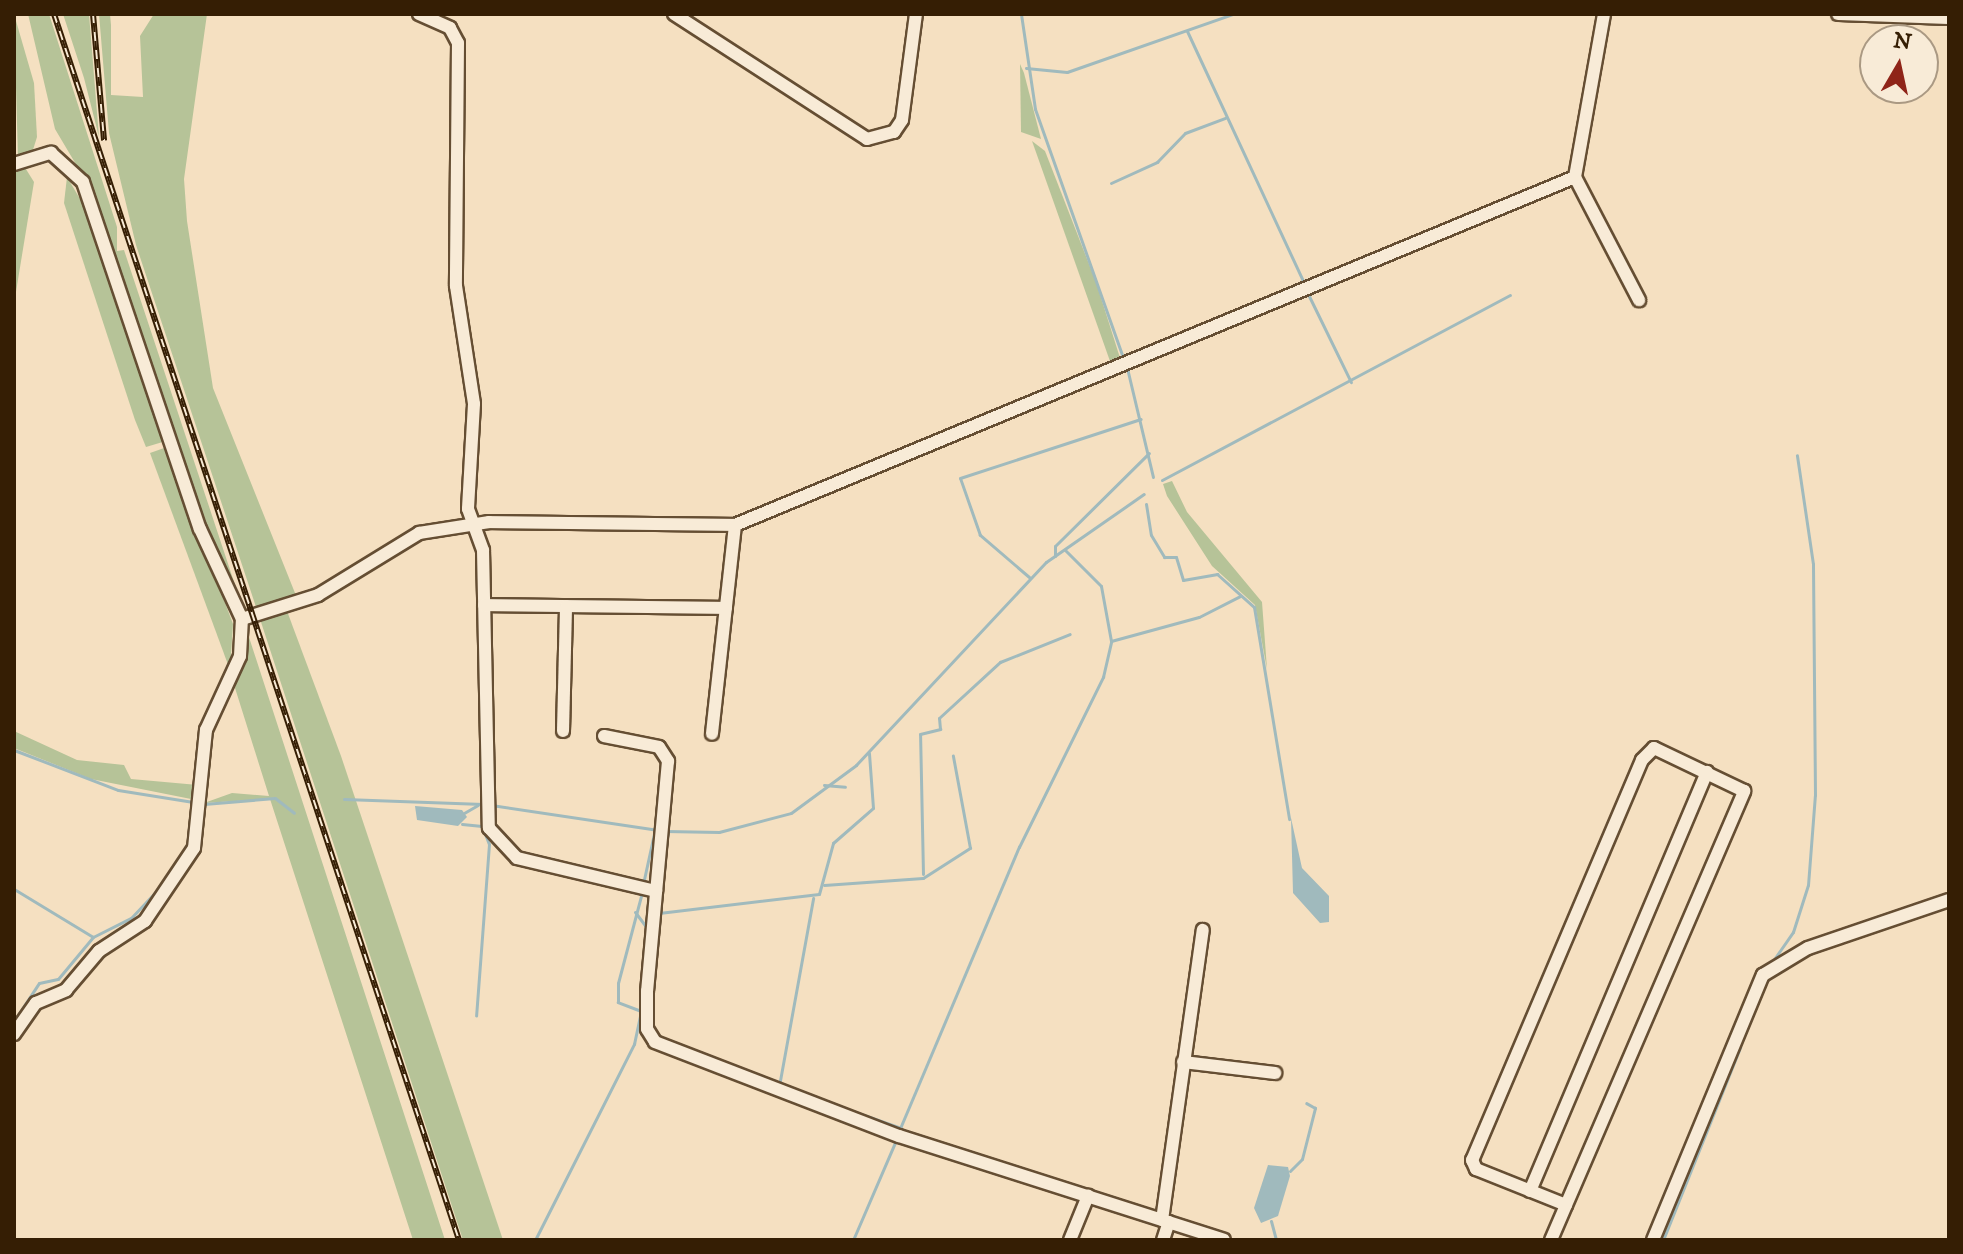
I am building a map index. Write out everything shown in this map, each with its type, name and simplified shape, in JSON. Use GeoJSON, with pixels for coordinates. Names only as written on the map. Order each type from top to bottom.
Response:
{"type":"FeatureCollection","features":[{"type":"Feature","properties":{"kind":"street"},"geometry":{"type":"LineString","coordinates":[[419,14],[450,28],[458,43],[456,286],[474,404],[473,525],[483,550],[488,806],[496,843],[517,858],[656,891]]}},
{"type":"Feature","properties":{"kind":"street"},"geometry":{"type":"LineString","coordinates":[[674,14],[867,139],[894,132],[902,120],[916,14]]}},
{"type":"Feature","properties":{"kind":"street"},"geometry":{"type":"LineString","coordinates":[[1604,14],[1575,177],[1639,300]]}},
{"type":"Feature","properties":{"kind":"street"},"geometry":{"type":"LineString","coordinates":[[1838,14],[1949,18]]}},
{"type":"Feature","properties":{"kind":"street"},"geometry":{"type":"LineString","coordinates":[[14,164],[51,153],[83,182],[200,529],[242,619],[240,656],[206,730],[194,848],[145,921],[99,951],[66,990],[36,1003],[14,1034]]}},
{"type":"Feature","properties":{"kind":"street"},"geometry":{"type":"LineString","coordinates":[[242,619],[318,595],[419,533],[473,525],[735,525],[1127,368],[1575,177]]}},
{"type":"Feature","properties":{"kind":"street"},"geometry":{"type":"LineString","coordinates":[[712,734],[735,525]]}},
{"type":"Feature","properties":{"kind":"street"},"geometry":{"type":"LineString","coordinates":[[484,605],[726,608]]}},
{"type":"Feature","properties":{"kind":"street"},"geometry":{"type":"LineString","coordinates":[[563,731],[566,606]]}},
{"type":"Feature","properties":{"kind":"street"},"geometry":{"type":"LineString","coordinates":[[604,736],[665,752],[662,830],[646,1018],[655,1042],[898,1135],[1224,1240]]}},
{"type":"Feature","properties":{"kind":"street"},"geometry":{"type":"LineString","coordinates":[[1551,1240],[1744,791],[1707,772],[1648,749],[1472,1160],[1476,1169],[1566,1205]]}},
{"type":"Feature","properties":{"kind":"street"},"geometry":{"type":"LineString","coordinates":[[1530,1191],[1707,772]]}},
{"type":"Feature","properties":{"kind":"street"},"geometry":{"type":"LineString","coordinates":[[1653,1240],[1763,975],[1808,948],[1949,900]]}},
{"type":"Feature","properties":{"kind":"street"},"geometry":{"type":"LineString","coordinates":[[1163,1240],[1183,1062],[1203,930]]}},
{"type":"Feature","properties":{"kind":"street"},"geometry":{"type":"LineString","coordinates":[[1183,1062],[1275,1073]]}},
{"type":"Feature","properties":{"kind":"street"},"geometry":{"type":"LineString","coordinates":[[1070,1240],[1088,1196]]}},
{"type":"Feature","properties":{"kind":"green space"},"geometry":{"type":"Polygon","coordinates":[[[14,14],[34,83],[37,137],[32,153],[18,160],[14,14]]]}},
{"type":"Feature","properties":{"kind":"green space"},"geometry":{"type":"Polygon","coordinates":[[[28,14],[49,14],[117,227],[117,251],[124,250],[244,612],[218,564],[90,188],[55,129],[28,14]]]}},
{"type":"Feature","properties":{"kind":"green space"},"geometry":{"type":"Polygon","coordinates":[[[63,14],[89,14],[99,137],[84,78],[63,14]]]}},
{"type":"Feature","properties":{"kind":"green space"},"geometry":{"type":"Polygon","coordinates":[[[99,14],[110,14],[111,95],[143,97],[140,36],[154,14],[207,14],[184,179],[187,221],[213,388],[297,598],[258,613],[136,245],[109,133],[99,14]]]}},
{"type":"Feature","properties":{"kind":"green space"},"geometry":{"type":"Polygon","coordinates":[[[1020,64],[1024,73],[1041,139],[1021,132],[1020,64]]]}},
{"type":"Feature","properties":{"kind":"green space"},"geometry":{"type":"Polygon","coordinates":[[[1032,141],[1045,151],[1096,282],[1121,361],[1111,364],[1032,141]]]}},
{"type":"Feature","properties":{"kind":"green space"},"geometry":{"type":"Polygon","coordinates":[[[24,166],[34,182],[14,304],[14,169],[24,166]]]}},
{"type":"Feature","properties":{"kind":"green space"},"geometry":{"type":"Polygon","coordinates":[[[67,177],[89,214],[166,441],[146,447],[135,420],[64,203],[67,177]]]}},
{"type":"Feature","properties":{"kind":"green space"},"geometry":{"type":"Polygon","coordinates":[[[167,447],[233,624],[230,670],[150,453],[167,447]]]}},
{"type":"Feature","properties":{"kind":"green space"},"geometry":{"type":"Polygon","coordinates":[[[1172,481],[1187,512],[1262,602],[1267,669],[1255,605],[1212,566],[1167,496],[1163,484],[1172,481]]]}},
{"type":"Feature","properties":{"kind":"green space"},"geometry":{"type":"Polygon","coordinates":[[[287,611],[341,756],[503,1240],[463,1240],[260,619],[287,611]]]}},
{"type":"Feature","properties":{"kind":"green space"},"geometry":{"type":"Polygon","coordinates":[[[247,631],[445,1240],[413,1240],[270,799],[204,803],[232,793],[269,796],[235,688],[247,631]]]}},
{"type":"Feature","properties":{"kind":"green space"},"geometry":{"type":"Polygon","coordinates":[[[14,731],[77,760],[124,765],[131,779],[198,785],[196,800],[91,779],[14,748],[14,731]]]}},
{"type":"Feature","properties":{"kind":"water"},"geometry":{"type":"Polygon","coordinates":[[[415,806],[462,810],[467,817],[458,826],[417,820],[415,806]]]}},
{"type":"Feature","properties":{"kind":"water"},"geometry":{"type":"Polygon","coordinates":[[[1291,818],[1302,868],[1329,896],[1329,922],[1320,923],[1293,893],[1291,818]]]}},
{"type":"Feature","properties":{"kind":"water"},"geometry":{"type":"Polygon","coordinates":[[[1268,1165],[1288,1167],[1290,1176],[1278,1216],[1261,1223],[1254,1208],[1268,1165]]]}},
{"type":"Feature","properties":{"kind":"waterway"},"geometry":{"type":"LineString","coordinates":[[1021,14],[1035,109],[1124,361]]}},
{"type":"Feature","properties":{"kind":"waterway"},"geometry":{"type":"LineString","coordinates":[[1026,68],[1067,72],[1233,14]]}},
{"type":"Feature","properties":{"kind":"waterway"},"geometry":{"type":"LineString","coordinates":[[1187,31],[1305,285]]}},
{"type":"Feature","properties":{"kind":"waterway"},"geometry":{"type":"LineString","coordinates":[[1111,183],[1157,162],[1185,133],[1225,118]]}},
{"type":"Feature","properties":{"kind":"waterway"},"geometry":{"type":"LineString","coordinates":[[1308,294],[1351,382]]}},
{"type":"Feature","properties":{"kind":"waterway"},"geometry":{"type":"LineString","coordinates":[[1162,480],[1510,295]]}},
{"type":"Feature","properties":{"kind":"waterway"},"geometry":{"type":"LineString","coordinates":[[1127,368],[1153,477]]}},
{"type":"Feature","properties":{"kind":"waterway"},"geometry":{"type":"LineString","coordinates":[[1029,577],[980,535],[960,478],[1141,419]]}},
{"type":"Feature","properties":{"kind":"waterway"},"geometry":{"type":"LineString","coordinates":[[1055,556],[1055,546],[1149,453]]}},
{"type":"Feature","properties":{"kind":"waterway"},"geometry":{"type":"LineString","coordinates":[[1770,965],[1793,932],[1808,885],[1815,795],[1813,564],[1797,455]]}},
{"type":"Feature","properties":{"kind":"waterway"},"geometry":{"type":"LineString","coordinates":[[665,831],[719,832],[791,813],[856,765],[1046,562],[1144,494]]}},
{"type":"Feature","properties":{"kind":"waterway"},"geometry":{"type":"LineString","coordinates":[[1146,504],[1151,535],[1164,557],[1176,557],[1183,580],[1217,574],[1254,607],[1289,819]]}},
{"type":"Feature","properties":{"kind":"waterway"},"geometry":{"type":"LineString","coordinates":[[1065,550],[1101,586],[1111,641]]}},
{"type":"Feature","properties":{"kind":"waterway"},"geometry":{"type":"LineString","coordinates":[[898,1133],[1019,847],[1103,677],[1111,641],[1199,617],[1240,596]]}},
{"type":"Feature","properties":{"kind":"waterway"},"geometry":{"type":"LineString","coordinates":[[923,874],[920,734],[940,729],[939,718],[1000,662],[1070,634]]}},
{"type":"Feature","properties":{"kind":"waterway"},"geometry":{"type":"LineString","coordinates":[[14,750],[118,790],[193,802]]}},
{"type":"Feature","properties":{"kind":"waterway"},"geometry":{"type":"LineString","coordinates":[[659,913],[819,894],[833,843],[873,808],[869,753]]}},
{"type":"Feature","properties":{"kind":"waterway"},"geometry":{"type":"LineString","coordinates":[[824,885],[923,878],[970,848],[953,756]]}},
{"type":"Feature","properties":{"kind":"waterway"},"geometry":{"type":"LineString","coordinates":[[824,785],[845,787]]}},
{"type":"Feature","properties":{"kind":"waterway"},"geometry":{"type":"LineString","coordinates":[[204,804],[275,798],[294,813]]}},
{"type":"Feature","properties":{"kind":"waterway"},"geometry":{"type":"LineString","coordinates":[[344,799],[483,804]]}},
{"type":"Feature","properties":{"kind":"waterway"},"geometry":{"type":"LineString","coordinates":[[464,813],[478,805]]}},
{"type":"Feature","properties":{"kind":"waterway"},"geometry":{"type":"LineString","coordinates":[[491,805],[658,830]]}},
{"type":"Feature","properties":{"kind":"waterway"},"geometry":{"type":"LineString","coordinates":[[462,824],[482,826],[489,844],[476,1016]]}},
{"type":"Feature","properties":{"kind":"waterway"},"geometry":{"type":"LineString","coordinates":[[643,884],[655,829]]}},
{"type":"Feature","properties":{"kind":"waterway"},"geometry":{"type":"LineString","coordinates":[[665,855],[668,831]]}},
{"type":"Feature","properties":{"kind":"waterway"},"geometry":{"type":"LineString","coordinates":[[166,879],[189,842]]}},
{"type":"Feature","properties":{"kind":"waterway"},"geometry":{"type":"LineString","coordinates":[[14,1021],[39,983],[58,979],[93,937],[131,918],[161,886]]}},
{"type":"Feature","properties":{"kind":"waterway"},"geometry":{"type":"LineString","coordinates":[[14,889],[93,937]]}},
{"type":"Feature","properties":{"kind":"waterway"},"geometry":{"type":"LineString","coordinates":[[641,1011],[618,1002],[618,983],[642,892]]}},
{"type":"Feature","properties":{"kind":"waterway"},"geometry":{"type":"LineString","coordinates":[[779,1086],[813,898]]}},
{"type":"Feature","properties":{"kind":"waterway"},"geometry":{"type":"LineString","coordinates":[[635,912],[647,928]]}},
{"type":"Feature","properties":{"kind":"waterway"},"geometry":{"type":"LineString","coordinates":[[535,1240],[634,1044],[641,1011]]}},
{"type":"Feature","properties":{"kind":"waterway"},"geometry":{"type":"LineString","coordinates":[[1663,1240],[1740,1047]]}},
{"type":"Feature","properties":{"kind":"waterway"},"geometry":{"type":"LineString","coordinates":[[798,1092],[901,1128]]}},
{"type":"Feature","properties":{"kind":"waterway"},"geometry":{"type":"LineString","coordinates":[[1290,1171],[1302,1159],[1315,1108],[1306,1103]]}},
{"type":"Feature","properties":{"kind":"waterway"},"geometry":{"type":"LineString","coordinates":[[853,1240],[896,1140]]}},
{"type":"Feature","properties":{"kind":"waterway"},"geometry":{"type":"LineString","coordinates":[[1271,1221],[1276,1240]]}},
{"type":"Feature","properties":{"kind":"railway"},"geometry":{"type":"LineString","coordinates":[[54,14],[459,1240]]}},
{"type":"Feature","properties":{"kind":"railway"},"geometry":{"type":"LineString","coordinates":[[93,14],[104,141]]}}]}
